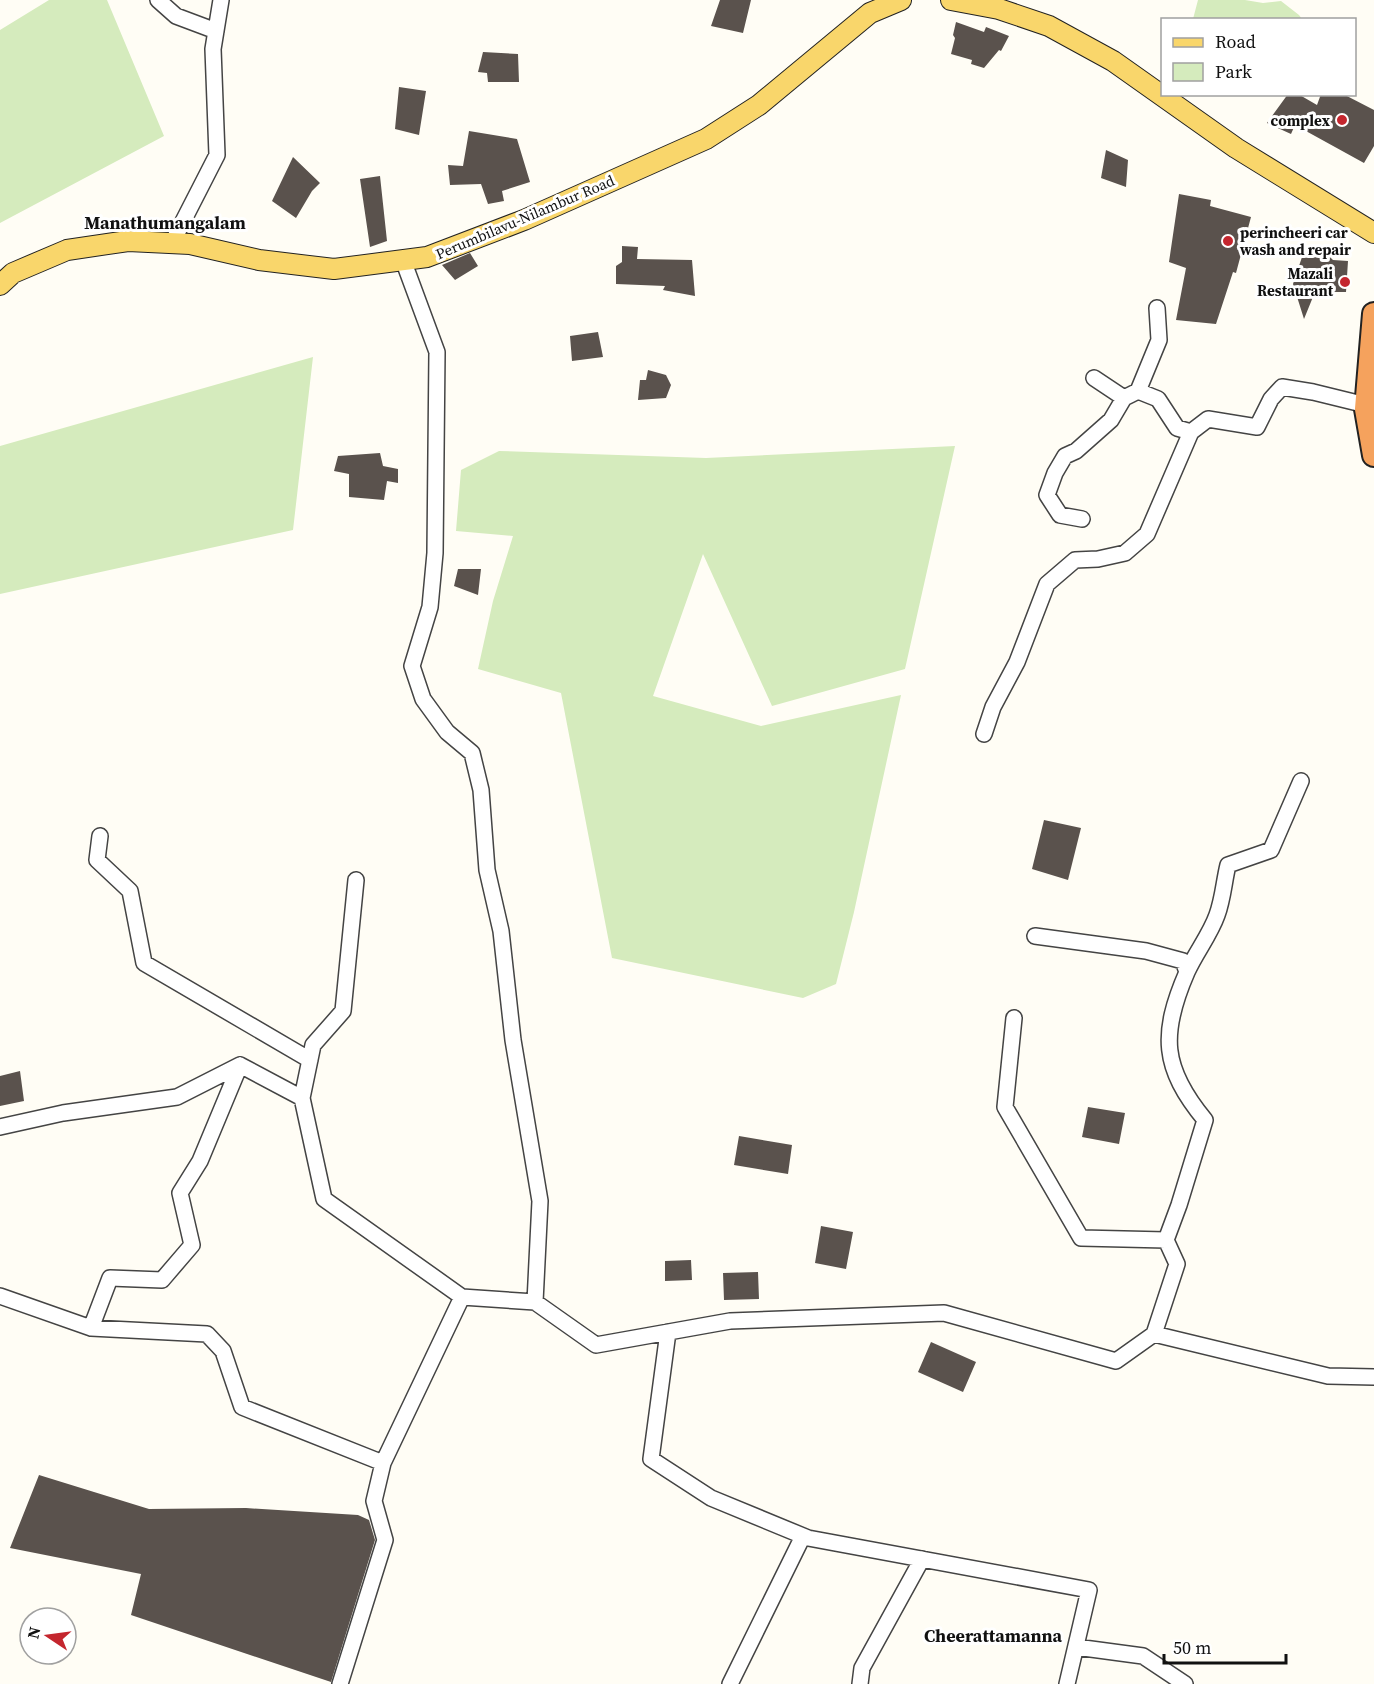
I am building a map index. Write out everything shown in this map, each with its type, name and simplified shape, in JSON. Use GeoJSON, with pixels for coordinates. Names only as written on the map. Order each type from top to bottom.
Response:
{"type":"FeatureCollection","features":[{"type":"Feature","properties":{"kind":"highway"},"geometry":{"type":"LineString","coordinates":[[1374,314],[1366,405],[1374,455]]}},
{"type":"Feature","properties":{"kind":"main road","name":"Perumbilavu-Nilambur Road"},"geometry":{"type":"LineString","coordinates":[[0,285],[13,273],[67,250],[128,242],[190,244],[259,260],[334,269],[427,257],[524,220],[706,139],[759,105],[870,13],[902,0]]}},
{"type":"Feature","properties":{"kind":"main road"},"geometry":{"type":"LineString","coordinates":[[963,1],[999,9],[1049,26],[1113,61],[1161,95]]}},
{"type":"Feature","properties":{"kind":"main road"},"geometry":{"type":"LineString","coordinates":[[1162,96],[1236,148],[1374,233]]}},
{"type":"Feature","properties":{"kind":"street"},"geometry":{"type":"LineString","coordinates":[[158,0],[176,16],[216,31]]}},
{"type":"Feature","properties":{"kind":"street"},"geometry":{"type":"LineString","coordinates":[[172,243],[217,155],[213,49],[221,0]]}},
{"type":"Feature","properties":{"kind":"street"},"geometry":{"type":"LineString","coordinates":[[403,260],[437,352],[435,553],[430,607],[412,666],[423,699],[447,732],[472,753],[481,790],[488,870],[501,931],[513,1040],[540,1202],[535,1302]]}},
{"type":"Feature","properties":{"kind":"street"},"geometry":{"type":"LineString","coordinates":[[1082,519],[1060,515],[1047,495],[1055,473],[1065,456],[1076,451],[1111,420],[1131,394],[1159,340],[1157,308]]}},
{"type":"Feature","properties":{"kind":"street"},"geometry":{"type":"LineString","coordinates":[[1094,378],[1131,394],[1158,399],[1177,428],[1191,432]]}},
{"type":"Feature","properties":{"kind":"street"},"geometry":{"type":"LineString","coordinates":[[984,734],[993,707],[1017,662],[1047,584],[1075,560],[1098,559],[1125,553],[1147,534],[1191,432],[1208,419],[1257,427],[1271,399],[1282,387],[1366,405]]}},
{"type":"Feature","properties":{"kind":"street"},"geometry":{"type":"LineString","coordinates":[[356,880],[343,1011],[313,1045],[302,1098],[324,1199],[462,1297],[535,1302],[596,1345],[730,1321],[944,1313],[1116,1361],[1154,1334],[1177,1264],[1166,1240],[1205,1120],[1187,1098],[1173,1070],[1168,1044],[1174,1009],[1187,972],[1217,915],[1228,865],[1271,850],[1301,781]]}},
{"type":"Feature","properties":{"kind":"street"},"geometry":{"type":"LineString","coordinates":[[100,836],[96,860],[130,891],[144,963],[310,1060]]}},
{"type":"Feature","properties":{"kind":"street"},"geometry":{"type":"LineString","coordinates":[[1035,936],[1146,951],[1183,961],[1187,972]]}},
{"type":"Feature","properties":{"kind":"street"},"geometry":{"type":"LineString","coordinates":[[1014,1018],[1005,1107],[1081,1238],[1166,1240]]}},
{"type":"Feature","properties":{"kind":"street"},"geometry":{"type":"LineString","coordinates":[[240,1065],[302,1098]]}},
{"type":"Feature","properties":{"kind":"street"},"geometry":{"type":"LineString","coordinates":[[0,1127],[63,1113],[177,1097],[240,1065]]}},
{"type":"Feature","properties":{"kind":"street"},"geometry":{"type":"LineString","coordinates":[[90,1328],[110,1278],[162,1280],[192,1245],[180,1193],[200,1161],[240,1065]]}},
{"type":"Feature","properties":{"kind":"street"},"geometry":{"type":"LineString","coordinates":[[0,1296],[90,1328],[207,1334],[223,1351],[242,1407],[383,1462]]}},
{"type":"Feature","properties":{"kind":"street"},"geometry":{"type":"LineString","coordinates":[[340,1684],[385,1540],[374,1501],[383,1462],[462,1297]]}},
{"type":"Feature","properties":{"kind":"street"},"geometry":{"type":"LineString","coordinates":[[668,1332],[651,1459],[711,1498],[803,1536],[1089,1590],[1067,1684]]}},
{"type":"Feature","properties":{"kind":"street"},"geometry":{"type":"LineString","coordinates":[[1154,1334],[1328,1376],[1374,1377]]}},
{"type":"Feature","properties":{"kind":"street"},"geometry":{"type":"LineString","coordinates":[[730,1684],[803,1536]]}},
{"type":"Feature","properties":{"kind":"street"},"geometry":{"type":"LineString","coordinates":[[860,1684],[862,1668],[922,1559]]}},
{"type":"Feature","properties":{"kind":"street"},"geometry":{"type":"LineString","coordinates":[[1076,1647],[1143,1656],[1185,1684]]}},
{"type":"Feature","properties":{"kind":"green space"},"geometry":{"type":"Polygon","coordinates":[[[49,0],[107,0],[164,136],[0,223],[0,30],[49,0]]]}},
{"type":"Feature","properties":{"kind":"green space"},"geometry":{"type":"Polygon","coordinates":[[[1198,0],[1245,0],[1263,3],[1281,1],[1301,18],[1193,18],[1198,0]]]}},
{"type":"Feature","properties":{"kind":"green space"},"geometry":{"type":"Polygon","coordinates":[[[313,357],[293,530],[0,594],[0,446],[313,357]]]}},
{"type":"Feature","properties":{"kind":"green space"},"geometry":{"type":"Polygon","coordinates":[[[955,446],[905,669],[772,706],[703,554],[653,696],[761,726],[901,695],[836,984],[803,998],[612,958],[561,693],[478,669],[493,601],[513,536],[456,531],[461,470],[499,451],[706,458],[955,446]]]}},
{"type":"Feature","properties":{"kind":"building"},"geometry":{"type":"Polygon","coordinates":[[[720,0],[751,0],[743,33],[711,26],[720,0]]]}},
{"type":"Feature","properties":{"kind":"building"},"geometry":{"type":"Polygon","coordinates":[[[956,22],[984,32],[986,27],[1009,36],[1001,51],[999,50],[984,68],[971,64],[972,60],[951,54],[956,22]]]}},
{"type":"Feature","properties":{"kind":"building"},"geometry":{"type":"Polygon","coordinates":[[[483,52],[518,54],[519,82],[488,82],[487,73],[478,72],[483,52]]]}},
{"type":"Feature","properties":{"kind":"building"},"geometry":{"type":"Polygon","coordinates":[[[399,87],[426,91],[419,135],[395,129],[399,87]]]}},
{"type":"Feature","properties":{"kind":"building","name":"complex"},"geometry":{"type":"Polygon","coordinates":[[[1287,96],[1301,96],[1317,105],[1320,96],[1347,96],[1374,110],[1374,146],[1364,163],[1295,125],[1291,134],[1267,123],[1287,96]]]}},
{"type":"Feature","properties":{"kind":"building"},"geometry":{"type":"Polygon","coordinates":[[[469,131],[517,139],[530,182],[502,191],[504,201],[488,204],[481,184],[450,185],[448,165],[463,166],[469,131]]]}},
{"type":"Feature","properties":{"kind":"building"},"geometry":{"type":"Polygon","coordinates":[[[1106,150],[1128,160],[1126,187],[1101,178],[1106,150]]]}},
{"type":"Feature","properties":{"kind":"building"},"geometry":{"type":"Polygon","coordinates":[[[293,157],[320,183],[312,191],[296,218],[272,201],[293,157]]]}},
{"type":"Feature","properties":{"kind":"building"},"geometry":{"type":"Polygon","coordinates":[[[380,176],[387,241],[370,247],[360,179],[380,176]]]}},
{"type":"Feature","properties":{"kind":"building"},"geometry":{"type":"Polygon","coordinates":[[[1179,194],[1211,200],[1210,206],[1251,217],[1236,273],[1233,272],[1216,324],[1176,320],[1186,268],[1169,262],[1179,194]]]}},
{"type":"Feature","properties":{"kind":"building"},"geometry":{"type":"Polygon","coordinates":[[[622,246],[638,247],[637,259],[692,260],[695,296],[663,290],[665,286],[616,284],[616,266],[622,262],[622,246]]]}},
{"type":"Feature","properties":{"kind":"building"},"geometry":{"type":"Polygon","coordinates":[[[1305,248],[1325,252],[1333,260],[1348,261],[1346,292],[1315,292],[1304,319],[1293,284],[1305,248]]]}},
{"type":"Feature","properties":{"kind":"building"},"geometry":{"type":"Polygon","coordinates":[[[470,253],[478,266],[455,280],[442,265],[470,253]]]}},
{"type":"Feature","properties":{"kind":"building"},"geometry":{"type":"Polygon","coordinates":[[[598,332],[603,357],[572,361],[570,336],[598,332]]]}},
{"type":"Feature","properties":{"kind":"building"},"geometry":{"type":"Polygon","coordinates":[[[648,370],[666,375],[671,385],[666,398],[638,400],[640,380],[646,380],[648,370]]]}},
{"type":"Feature","properties":{"kind":"building"},"geometry":{"type":"Polygon","coordinates":[[[380,453],[383,466],[398,469],[398,483],[387,481],[384,500],[349,497],[349,474],[334,471],[338,456],[380,453]]]}},
{"type":"Feature","properties":{"kind":"building"},"geometry":{"type":"Polygon","coordinates":[[[458,569],[481,569],[478,595],[454,586],[458,569]]]}},
{"type":"Feature","properties":{"kind":"building"},"geometry":{"type":"Polygon","coordinates":[[[1044,820],[1081,828],[1068,880],[1032,869],[1044,820]]]}},
{"type":"Feature","properties":{"kind":"building"},"geometry":{"type":"Polygon","coordinates":[[[20,1071],[24,1101],[0,1106],[0,1076],[20,1071]]]}},
{"type":"Feature","properties":{"kind":"building"},"geometry":{"type":"Polygon","coordinates":[[[1088,1107],[1125,1113],[1119,1144],[1082,1137],[1088,1107]]]}},
{"type":"Feature","properties":{"kind":"building"},"geometry":{"type":"Polygon","coordinates":[[[739,1136],[792,1145],[788,1174],[734,1165],[739,1136]]]}},
{"type":"Feature","properties":{"kind":"building"},"geometry":{"type":"Polygon","coordinates":[[[821,1226],[853,1232],[846,1269],[815,1263],[821,1226]]]}},
{"type":"Feature","properties":{"kind":"building"},"geometry":{"type":"Polygon","coordinates":[[[691,1260],[692,1280],[665,1281],[665,1261],[691,1260]]]}},
{"type":"Feature","properties":{"kind":"building"},"geometry":{"type":"Polygon","coordinates":[[[758,1272],[759,1299],[724,1300],[723,1273],[758,1272]]]}},
{"type":"Feature","properties":{"kind":"building"},"geometry":{"type":"Polygon","coordinates":[[[931,1342],[976,1362],[963,1392],[918,1372],[931,1342]]]}},
{"type":"Feature","properties":{"kind":"building"},"geometry":{"type":"Polygon","coordinates":[[[39,1475],[149,1509],[246,1508],[358,1515],[369,1520],[375,1540],[331,1682],[131,1615],[141,1574],[10,1548],[39,1475]]]}},
{"type":"Feature","properties":{"kind":"place","name":"complex"},"geometry":{"type":"Point","coordinates":[1342,120]}},
{"type":"Feature","properties":{"kind":"place","name":"perincheeri car wash and repair"},"geometry":{"type":"Point","coordinates":[1228,241]}},
{"type":"Feature","properties":{"kind":"place","name":"Mazali Restaurant"},"geometry":{"type":"Point","coordinates":[1345,282]}},
{"type":"Feature","properties":{"kind":"district","name":"Manathumangalam"},"geometry":{"type":"Point","coordinates":[165,222]}},
{"type":"Feature","properties":{"kind":"district","name":"Cheerattamanna"},"geometry":{"type":"Point","coordinates":[993,1635]}}]}
